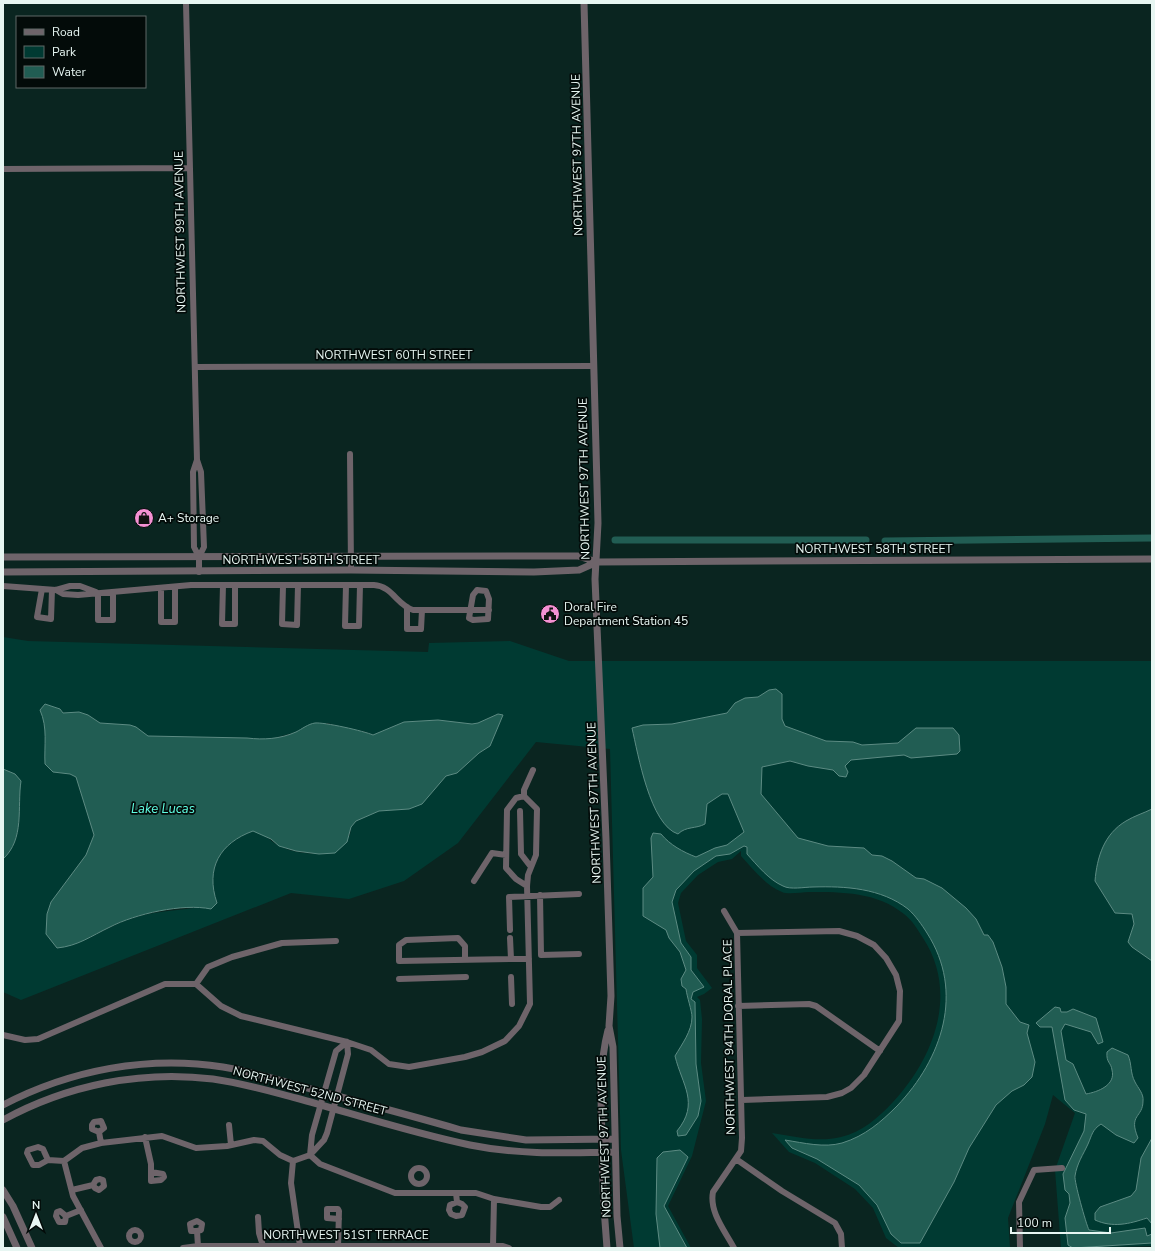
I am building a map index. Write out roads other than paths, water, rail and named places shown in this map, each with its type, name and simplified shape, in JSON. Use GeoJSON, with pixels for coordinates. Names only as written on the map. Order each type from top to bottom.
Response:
{"type":"FeatureCollection","features":[{"type":"Feature","properties":{"kind":"street","name":"NORTHWEST 99TH AVENUE"},"geometry":{"type":"LineString","coordinates":[[186,3],[197,460],[201,472],[204,547],[199,557]]}},
{"type":"Feature","properties":{"kind":"street","name":"NORTHWEST 97TH AVENUE"},"geometry":{"type":"LineString","coordinates":[[584,3],[598,523],[595,579],[611,996],[609,1026],[604,1046],[600,1089],[604,1217],[607,1248]]}},
{"type":"Feature","properties":{"kind":"street"},"geometry":{"type":"LineString","coordinates":[[3,169],[190,168]]}},
{"type":"Feature","properties":{"kind":"street","name":"NORTHWEST 60TH STREET"},"geometry":{"type":"LineString","coordinates":[[195,367],[593,366]]}},
{"type":"Feature","properties":{"kind":"street"},"geometry":{"type":"LineString","coordinates":[[350,454],[350,570]]}},
{"type":"Feature","properties":{"kind":"street","name":"NORTHWEST 99TH AVENUE"},"geometry":{"type":"LineString","coordinates":[[197,460],[193,472],[194,547],[199,557]]}},
{"type":"Feature","properties":{"kind":"street","name":"NORTHWEST 58TH STREET"},"geometry":{"type":"LineString","coordinates":[[3,557],[578,556],[597,562],[1152,559]]}},
{"type":"Feature","properties":{"kind":"street"},"geometry":{"type":"LineString","coordinates":[[199,557],[199,572]]}},
{"type":"Feature","properties":{"kind":"street","name":"NORTHWEST 58TH STREET"},"geometry":{"type":"LineString","coordinates":[[3,572],[350,570],[546,571],[579,570],[597,562]]}},
{"type":"Feature","properties":{"kind":"street"},"geometry":{"type":"LineString","coordinates":[[223,585],[222,624],[235,624],[236,586]]}},
{"type":"Feature","properties":{"kind":"street"},"geometry":{"type":"LineString","coordinates":[[283,586],[282,624],[297,625],[298,585]]}},
{"type":"Feature","properties":{"kind":"street"},"geometry":{"type":"LineString","coordinates":[[346,585],[345,626],[359,626],[360,585]]}},
{"type":"Feature","properties":{"kind":"street"},"geometry":{"type":"LineString","coordinates":[[3,586],[54,590],[70,586],[80,586],[98,593],[113,593],[175,586],[360,585],[384,588],[407,608],[422,610],[489,610]]}},
{"type":"Feature","properties":{"kind":"street"},"geometry":{"type":"LineString","coordinates":[[161,588],[161,622],[175,622],[175,586]]}},
{"type":"Feature","properties":{"kind":"street"},"geometry":{"type":"LineString","coordinates":[[42,589],[37,617],[51,619],[54,590]]}},
{"type":"Feature","properties":{"kind":"street"},"geometry":{"type":"LineString","coordinates":[[480,590],[486,591],[489,595],[489,610],[489,619],[470,619],[473,593],[480,590]]}},
{"type":"Feature","properties":{"kind":"street"},"geometry":{"type":"LineString","coordinates":[[98,593],[98,620],[113,620],[113,593]]}},
{"type":"Feature","properties":{"kind":"street"},"geometry":{"type":"LineString","coordinates":[[407,608],[407,629],[421,629],[422,610]]}},
{"type":"Feature","properties":{"kind":"street"},"geometry":{"type":"LineString","coordinates":[[3,1036],[25,1040],[38,1038],[165,984],[196,984],[220,1006],[241,1016],[347,1042],[371,1050],[389,1064],[408,1067],[440,1063],[482,1052],[505,1041],[519,1026],[530,1004],[527,886],[528,875],[536,855],[537,809],[524,796],[524,790],[533,770]]}},
{"type":"Feature","properties":{"kind":"street"},"geometry":{"type":"LineString","coordinates":[[524,796],[516,798],[507,810],[506,868],[516,879],[527,886]]}},
{"type":"Feature","properties":{"kind":"street"},"geometry":{"type":"LineString","coordinates":[[520,811],[521,854],[531,867]]}},
{"type":"Feature","properties":{"kind":"street"},"geometry":{"type":"LineString","coordinates":[[474,881],[492,853],[506,855]]}},
{"type":"Feature","properties":{"kind":"street"},"geometry":{"type":"LineString","coordinates":[[510,930],[509,896],[579,894]]}},
{"type":"Feature","properties":{"kind":"street"},"geometry":{"type":"LineString","coordinates":[[540,895],[541,955],[579,954]]}},
{"type":"Feature","properties":{"kind":"street","name":"NORTHWEST 94TH DORAL PLACE"},"geometry":{"type":"LineString","coordinates":[[724,911],[738,933],[738,1006],[742,1138],[741,1151],[713,1192],[711,1200],[713,1208],[734,1248]]}},
{"type":"Feature","properties":{"kind":"street"},"geometry":{"type":"LineString","coordinates":[[738,933],[839,931],[857,936],[874,944],[886,958],[896,975],[900,990],[899,1021],[864,1075],[851,1088],[842,1093],[827,1097],[742,1100]]}},
{"type":"Feature","properties":{"kind":"street"},"geometry":{"type":"LineString","coordinates":[[466,960],[465,946],[458,938],[406,940],[399,945],[399,961],[466,960],[511,959],[529,959]]}},
{"type":"Feature","properties":{"kind":"street"},"geometry":{"type":"LineString","coordinates":[[510,938],[511,959]]}},
{"type":"Feature","properties":{"kind":"street"},"geometry":{"type":"LineString","coordinates":[[196,984],[208,967],[232,957],[282,943],[336,941]]}},
{"type":"Feature","properties":{"kind":"street"},"geometry":{"type":"LineString","coordinates":[[399,979],[466,977]]}},
{"type":"Feature","properties":{"kind":"street"},"geometry":{"type":"LineString","coordinates":[[511,977],[512,1004]]}},
{"type":"Feature","properties":{"kind":"street"},"geometry":{"type":"LineString","coordinates":[[738,1006],[809,1004],[816,1006],[880,1051]]}},
{"type":"Feature","properties":{"kind":"street","name":"NORTHWEST 97TH AVENUE"},"geometry":{"type":"LineString","coordinates":[[609,1026],[613,1047],[614,1139],[617,1216],[620,1248]]}},
{"type":"Feature","properties":{"kind":"street"},"geometry":{"type":"LineString","coordinates":[[310,1155],[312,1135],[336,1051],[347,1042]]}},
{"type":"Feature","properties":{"kind":"street"},"geometry":{"type":"LineString","coordinates":[[48,1160],[64,1162],[82,1148],[101,1142],[162,1136],[196,1148],[231,1146],[254,1140],[263,1141],[280,1155],[293,1161],[310,1155],[324,1140],[348,1054],[347,1042]]}},
{"type":"Feature","properties":{"kind":"street","name":"NORTHWEST 52ND STREET"},"geometry":{"type":"LineString","coordinates":[[3,1105],[51,1083],[93,1071],[150,1064],[189,1064],[240,1070],[461,1130],[517,1139],[614,1139]]}},
{"type":"Feature","properties":{"kind":"street"},"geometry":{"type":"LineString","coordinates":[[189,1064],[189,1077]]}},
{"type":"Feature","properties":{"kind":"street","name":"NORTHWEST 52ND STREET"},"geometry":{"type":"LineString","coordinates":[[3,1120],[52,1097],[101,1083],[146,1077],[189,1077],[247,1085],[468,1145],[515,1152],[544,1154],[615,1152]]}},
{"type":"Feature","properties":{"kind":"street"},"geometry":{"type":"LineString","coordinates":[[229,1125],[231,1146]]}},
{"type":"Feature","properties":{"kind":"street"},"geometry":{"type":"LineString","coordinates":[[99,1132],[101,1142]]}},
{"type":"Feature","properties":{"kind":"street"},"geometry":{"type":"LineString","coordinates":[[145,1137],[151,1172]]}},
{"type":"Feature","properties":{"kind":"street"},"geometry":{"type":"LineString","coordinates":[[515,1152],[517,1139]]}},
{"type":"Feature","properties":{"kind":"street"},"geometry":{"type":"LineString","coordinates":[[310,1155],[320,1164],[395,1193],[476,1194],[494,1199],[541,1207],[550,1207],[559,1200]]}},
{"type":"Feature","properties":{"kind":"street"},"geometry":{"type":"LineString","coordinates":[[736,1158],[782,1191],[836,1223],[841,1234],[842,1248]]}},
{"type":"Feature","properties":{"kind":"street"},"geometry":{"type":"LineString","coordinates":[[293,1161],[291,1183],[300,1246]]}},
{"type":"Feature","properties":{"kind":"street"},"geometry":{"type":"LineString","coordinates":[[64,1162],[72,1190],[101,1248]]}},
{"type":"Feature","properties":{"kind":"street"},"geometry":{"type":"LineString","coordinates":[[1020,1248],[1019,1202],[1034,1170],[1062,1168]]}},
{"type":"Feature","properties":{"kind":"street"},"geometry":{"type":"LineString","coordinates":[[420,1184],[420,1193]]}},
{"type":"Feature","properties":{"kind":"street"},"geometry":{"type":"LineString","coordinates":[[72,1190],[93,1185]]}},
{"type":"Feature","properties":{"kind":"street"},"geometry":{"type":"LineString","coordinates":[[3,1190],[13,1206],[32,1248]]}},
{"type":"Feature","properties":{"kind":"street"},"geometry":{"type":"LineString","coordinates":[[456,1194],[457,1202]]}},
{"type":"Feature","properties":{"kind":"street"},"geometry":{"type":"LineString","coordinates":[[493,1246],[494,1199]]}},
{"type":"Feature","properties":{"kind":"street"},"geometry":{"type":"LineString","coordinates":[[66,1216],[81,1210]]}},
{"type":"Feature","properties":{"kind":"street"},"geometry":{"type":"LineString","coordinates":[[3,1217],[17,1248]]}},
{"type":"Feature","properties":{"kind":"street"},"geometry":{"type":"LineString","coordinates":[[258,1218],[259,1233],[263,1246]]}},
{"type":"Feature","properties":{"kind":"street"},"geometry":{"type":"LineString","coordinates":[[338,1247],[339,1219]]}},
{"type":"Feature","properties":{"kind":"street"},"geometry":{"type":"LineString","coordinates":[[197,1231],[198,1246]]}},
{"type":"Feature","properties":{"kind":"street","name":"NORTHWEST 51ST TERRACE"},"geometry":{"type":"LineString","coordinates":[[183,1248],[198,1246],[503,1246],[509,1248]]}},
{"type":"Feature","properties":{"kind":"water"},"geometry":{"type":"Polygon","coordinates":[[[776,689],[782,694],[782,719],[785,726],[826,741],[853,742],[862,745],[898,743],[916,728],[953,728],[959,735],[960,751],[957,754],[911,758],[904,755],[851,760],[845,766],[848,772],[846,777],[839,776],[833,770],[808,766],[790,761],[762,767],[761,794],[798,838],[828,846],[864,848],[872,855],[882,856],[892,861],[916,878],[924,879],[942,888],[966,908],[976,919],[984,935],[988,935],[993,942],[1002,967],[1006,987],[1006,1004],[1020,1022],[1029,1025],[1027,1033],[1035,1062],[1032,1077],[1024,1085],[1012,1091],[996,1105],[969,1148],[954,1182],[920,1243],[901,1243],[891,1234],[877,1205],[859,1185],[817,1159],[792,1148],[785,1140],[828,1145],[842,1143],[858,1137],[879,1123],[897,1106],[913,1087],[926,1067],[936,1046],[943,1024],[946,1001],[945,978],[938,955],[921,923],[913,914],[897,902],[886,897],[875,893],[850,888],[786,887],[773,880],[764,872],[747,854],[747,847],[744,846],[730,854],[716,856],[694,871],[676,890],[672,902],[681,943],[691,957],[691,970],[704,987],[693,992],[691,999],[695,1002],[696,1064],[701,1101],[698,1116],[686,1135],[678,1136],[677,1131],[684,1121],[688,1103],[685,1085],[675,1056],[688,1032],[692,1022],[692,1014],[686,989],[682,986],[681,979],[686,970],[680,952],[669,938],[666,930],[643,916],[643,888],[653,877],[651,838],[653,833],[661,834],[668,842],[677,848],[696,857],[715,848],[727,845],[744,832],[728,794],[722,794],[707,804],[705,824],[681,831],[678,834],[668,828],[660,817],[647,787],[632,728],[643,725],[672,724],[727,713],[735,703],[745,698],[758,697],[769,690],[776,689]]]}},
{"type":"Feature","properties":{"kind":"water","name":"Lake Lucas"},"geometry":{"type":"Polygon","coordinates":[[[45,704],[60,709],[63,713],[79,712],[88,715],[100,723],[130,725],[136,727],[148,736],[260,739],[284,736],[296,732],[307,725],[315,723],[344,727],[373,735],[404,722],[438,720],[472,724],[478,723],[498,714],[503,715],[490,746],[479,753],[457,773],[446,776],[422,804],[409,809],[379,811],[356,821],[351,827],[347,842],[335,853],[319,854],[296,851],[279,846],[271,839],[253,831],[232,842],[218,858],[214,868],[213,879],[217,903],[211,909],[187,907],[146,914],[120,922],[78,943],[57,948],[46,934],[47,914],[51,902],[86,855],[94,835],[76,777],[70,774],[53,772],[45,764],[45,730],[40,710],[45,704]]]}},
{"type":"Feature","properties":{"kind":"water"},"geometry":{"type":"Polygon","coordinates":[[[3,769],[15,774],[21,781],[19,822],[15,842],[3,859],[3,769]]]}},
{"type":"Feature","properties":{"kind":"water"},"geometry":{"type":"Polygon","coordinates":[[[1152,809],[1152,961],[1132,947],[1128,942],[1134,924],[1132,914],[1115,913],[1095,881],[1100,855],[1112,832],[1126,821],[1152,809]]]}},
{"type":"Feature","properties":{"kind":"water"},"geometry":{"type":"Polygon","coordinates":[[[1055,1007],[1060,1008],[1061,1012],[1067,1012],[1073,1009],[1096,1018],[1103,1042],[1098,1044],[1091,1032],[1065,1024],[1061,1031],[1066,1060],[1073,1064],[1086,1094],[1096,1092],[1109,1084],[1113,1075],[1107,1052],[1112,1048],[1128,1055],[1133,1079],[1142,1093],[1143,1098],[1141,1111],[1135,1120],[1135,1130],[1138,1138],[1134,1143],[1116,1135],[1101,1124],[1093,1133],[1079,1163],[1075,1180],[1080,1203],[1089,1230],[1111,1233],[1145,1228],[1147,1236],[1152,1234],[1152,1243],[1073,1248],[1068,1245],[1065,1218],[1070,1203],[1069,1194],[1065,1190],[1063,1174],[1084,1131],[1086,1114],[1074,1110],[1065,1100],[1052,1027],[1040,1027],[1036,1023],[1055,1007]]]}},
{"type":"Feature","properties":{"kind":"water"},"geometry":{"type":"Polygon","coordinates":[[[1152,1138],[1152,1224],[1147,1218],[1121,1224],[1108,1224],[1095,1220],[1095,1213],[1100,1207],[1131,1196],[1136,1190],[1141,1158],[1152,1138]]]}},
{"type":"Feature","properties":{"kind":"water"},"geometry":{"type":"Polygon","coordinates":[[[680,1150],[688,1157],[664,1206],[687,1248],[660,1248],[656,1214],[657,1158],[663,1152],[680,1150]]]}},
{"type":"Feature","properties":{"kind":"waterway"},"geometry":{"type":"LineString","coordinates":[[885,541],[1152,538]]}},
{"type":"Feature","properties":{"kind":"waterway"},"geometry":{"type":"LineString","coordinates":[[615,540],[866,540]]}},
{"type":"Feature","properties":{"kind":"place","name":"A+ Storage"},"geometry":{"type":"Point","coordinates":[144,518]}},
{"type":"Feature","properties":{"kind":"place","name":"Doral Fire Department Station 45"},"geometry":{"type":"Point","coordinates":[550,614]}}]}
